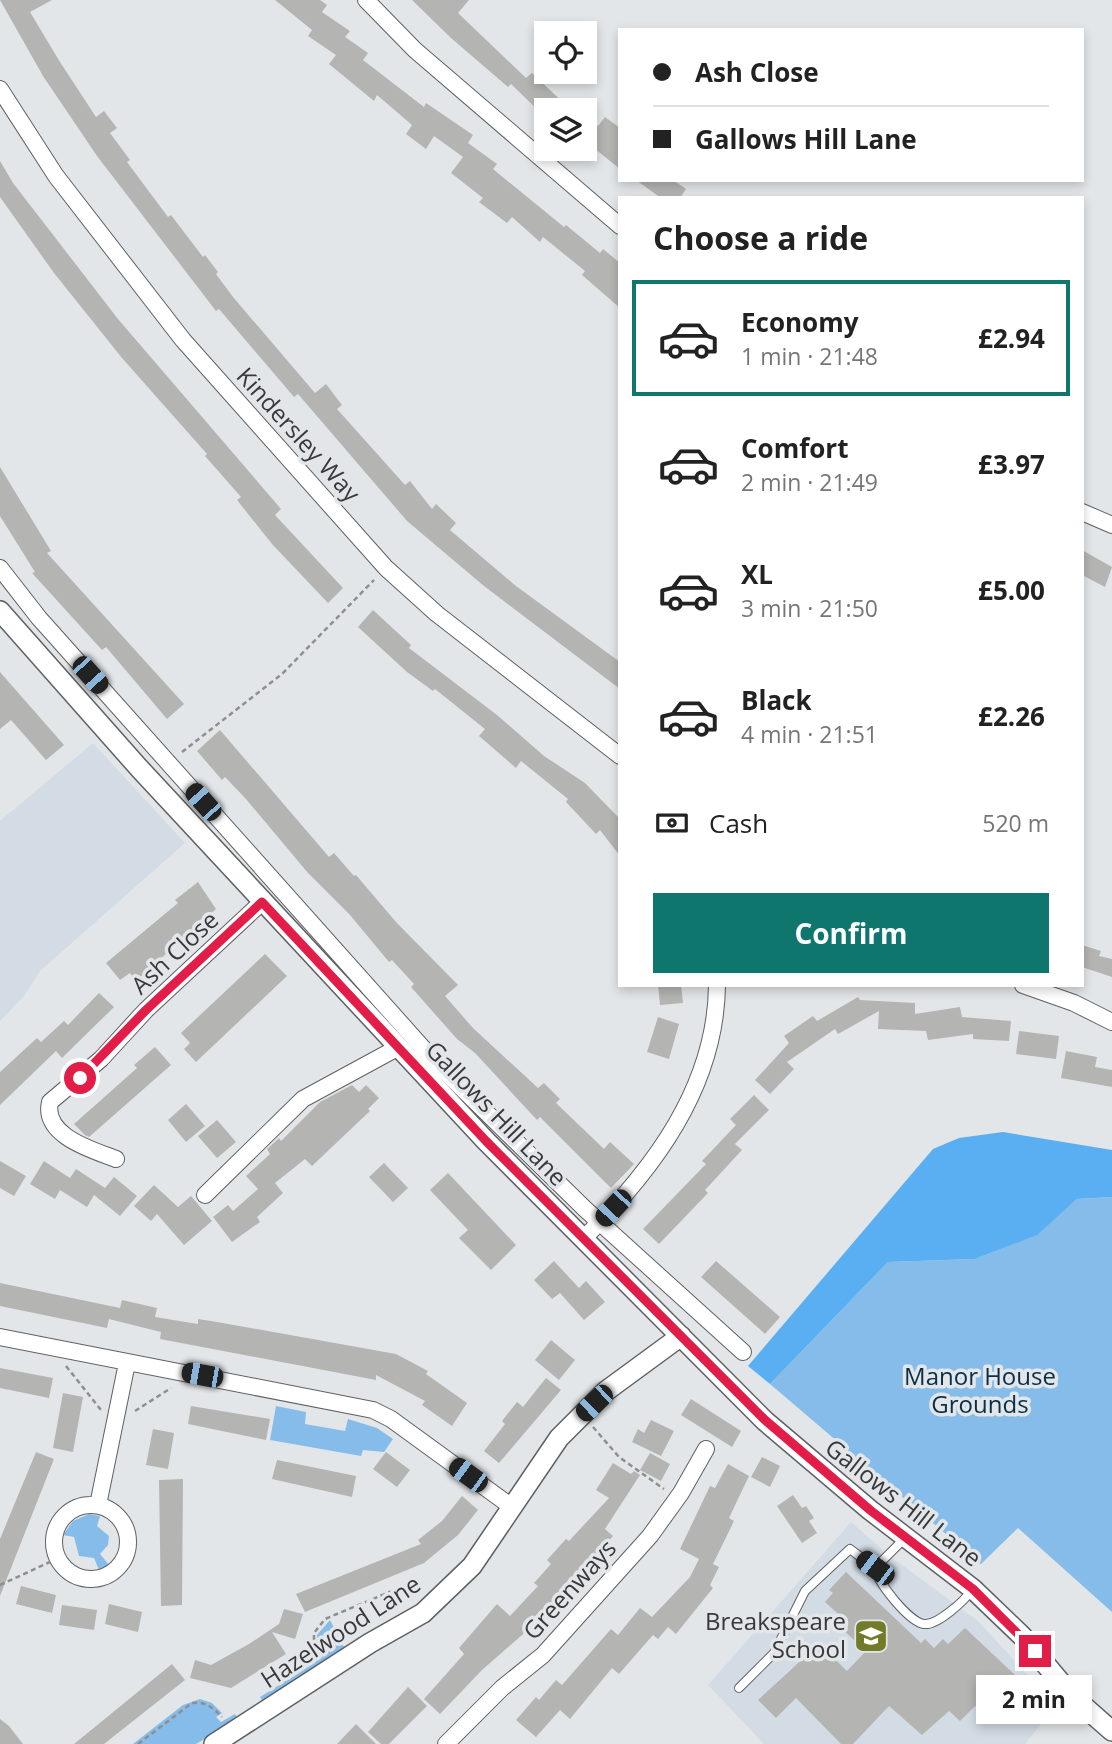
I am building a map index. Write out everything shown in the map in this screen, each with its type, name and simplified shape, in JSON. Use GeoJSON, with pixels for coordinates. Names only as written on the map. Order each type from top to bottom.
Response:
{"type":"FeatureCollection","features":[{"type":"Feature","properties":{"kind":"street"},"geometry":{"type":"LineString","coordinates":[[366,0],[415,50],[618,224]]}},
{"type":"Feature","properties":{"kind":"street","name":"Kindersley Way"},"geometry":{"type":"LineString","coordinates":[[0,89],[56,176],[183,340],[386,568],[438,614],[618,755]]}},
{"type":"Feature","properties":{"kind":"street"},"geometry":{"type":"LineString","coordinates":[[1084,513],[1112,525]]}},
{"type":"Feature","properties":{"kind":"street","name":"Gallows Hill Lane"},"geometry":{"type":"LineString","coordinates":[[0,568],[18,593],[168,764],[438,1065],[599,1222],[743,1352]]}},
{"type":"Feature","properties":{"kind":"street","name":"Gallows Hill Lane"},"geometry":{"type":"LineString","coordinates":[[3,623],[397,1048],[681,1336],[783,1437],[973,1589],[1022,1636],[1072,1696],[1112,1731]]}},
{"type":"Feature","properties":{"kind":"street"},"geometry":{"type":"LineString","coordinates":[[139,768],[157,750]]}},
{"type":"Feature","properties":{"kind":"street","name":"Ash Close"},"geometry":{"type":"LineString","coordinates":[[116,1159],[98,1144],[75,1144],[59,1131],[49,1108],[53,1097],[96,1064],[146,1010],[262,902]]}},
{"type":"Feature","properties":{"kind":"street"},"geometry":{"type":"LineString","coordinates":[[583,1238],[652,1163],[686,1108],[707,1049],[717,987]]}},
{"type":"Feature","properties":{"kind":"street"},"geometry":{"type":"LineString","coordinates":[[1029,987],[1074,1003],[1112,1022]]}},
{"type":"Feature","properties":{"kind":"street"},"geometry":{"type":"LineString","coordinates":[[205,1195],[303,1099],[397,1048]]}},
{"type":"Feature","properties":{"kind":"street","name":"Hazelwood Lane"},"geometry":{"type":"LineString","coordinates":[[215,1744],[370,1643],[423,1613],[472,1566],[540,1463],[581,1415],[606,1391],[681,1336]]}},
{"type":"Feature","properties":{"kind":"street"},"geometry":{"type":"LineString","coordinates":[[0,1337],[127,1363],[252,1384],[373,1410],[391,1419],[512,1507]]}},
{"type":"Feature","properties":{"kind":"street"},"geometry":{"type":"LineString","coordinates":[[98,1505],[127,1363]]}},
{"type":"Feature","properties":{"kind":"street","name":"Greenways"},"geometry":{"type":"LineString","coordinates":[[446,1744],[502,1688],[543,1654],[650,1536],[677,1498],[706,1449]]}},
{"type":"Feature","properties":{"kind":"street"},"geometry":{"type":"LineString","coordinates":[[98,1505],[118,1517],[128,1538],[127,1549],[117,1568],[107,1576],[84,1578],[62,1566],[56,1555],[54,1536],[58,1524],[73,1509],[98,1505]]}},
{"type":"Feature","properties":{"kind":"lane"},"geometry":{"type":"LineString","coordinates":[[875,1568],[906,1537]]}},
{"type":"Feature","properties":{"kind":"lane"},"geometry":{"type":"LineString","coordinates":[[739,1688],[774,1653],[805,1591],[850,1549],[875,1568],[881,1587],[924,1624],[932,1623],[963,1603],[973,1589]]}},
{"type":"Feature","properties":{"kind":"path"},"geometry":{"type":"LineString","coordinates":[[168,764],[282,674],[386,568]]}},
{"type":"Feature","properties":{"kind":"path"},"geometry":{"type":"LineString","coordinates":[[61,1360],[105,1415]]}},
{"type":"Feature","properties":{"kind":"path"},"geometry":{"type":"LineString","coordinates":[[125,1417],[180,1382]]}},
{"type":"Feature","properties":{"kind":"path"},"geometry":{"type":"LineString","coordinates":[[588,1422],[619,1457],[677,1498]]}},
{"type":"Feature","properties":{"kind":"path"},"geometry":{"type":"LineString","coordinates":[[0,1585],[50,1562]]}},
{"type":"Feature","properties":{"kind":"path"},"geometry":{"type":"LineString","coordinates":[[314,1657],[314,1633],[326,1619],[411,1583],[417,1590]]}},
{"type":"Feature","properties":{"kind":"path"},"geometry":{"type":"LineString","coordinates":[[138,1744],[192,1703],[200,1702],[211,1706],[222,1717]]}},
{"type":"Feature","properties":{"kind":"shaded area"},"geometry":{"type":"Polygon","coordinates":[[[93,743],[185,843],[40,971],[24,996],[0,1021],[0,821],[93,743]]]}},
{"type":"Feature","properties":{"kind":"shaded area"},"geometry":{"type":"Polygon","coordinates":[[[1003,1132],[1112,1150],[1112,1197],[1077,1199],[1037,1235],[975,1259],[888,1262],[770,1384],[748,1366],[933,1149],[959,1138],[1003,1132]]]}},
{"type":"Feature","properties":{"kind":"shaded area","name":"Breakspeare School"},"geometry":{"type":"Polygon","coordinates":[[[851,1522],[890,1556],[978,1621],[1056,1706],[1025,1744],[764,1744],[708,1685],[851,1522]]]}},
{"type":"Feature","properties":{"kind":"green space","name":"Manor House Grounds"},"geometry":{"type":"Polygon","coordinates":[[[1112,1197],[1112,1612],[1018,1528],[981,1564],[770,1384],[888,1262],[975,1259],[1036,1235],[1077,1199],[1112,1197]]]}},
{"type":"Feature","properties":{"kind":"green space"},"geometry":{"type":"Polygon","coordinates":[[[276,1406],[306,1412],[305,1424],[345,1431],[348,1419],[377,1428],[393,1439],[384,1452],[363,1450],[361,1456],[270,1440],[276,1406]]]}},
{"type":"Feature","properties":{"kind":"green space"},"geometry":{"type":"Polygon","coordinates":[[[89,1514],[100,1516],[97,1526],[109,1536],[108,1545],[100,1554],[109,1565],[99,1570],[94,1558],[79,1556],[74,1537],[63,1535],[73,1521],[89,1514]]]}},
{"type":"Feature","properties":{"kind":"green space"},"geometry":{"type":"Polygon","coordinates":[[[330,1620],[345,1649],[264,1703],[260,1697],[316,1662],[317,1635],[330,1620]]]}},
{"type":"Feature","properties":{"kind":"green space"},"geometry":{"type":"Polygon","coordinates":[[[200,1699],[212,1703],[222,1713],[216,1717],[221,1722],[235,1714],[238,1719],[196,1744],[133,1744],[183,1705],[200,1699]]]}},
{"type":"Feature","properties":{"kind":"building"},"geometry":{"type":"Polygon","coordinates":[[[0,0],[52,0],[30,12],[60,62],[96,117],[104,111],[117,128],[110,133],[130,160],[127,162],[168,217],[171,215],[203,257],[205,255],[233,297],[315,393],[326,384],[342,405],[337,409],[405,485],[410,481],[432,509],[436,504],[456,523],[450,530],[516,586],[618,661],[618,687],[484,586],[407,521],[298,394],[294,397],[219,309],[216,311],[97,156],[43,76],[0,0]]]}},
{"type":"Feature","properties":{"kind":"building"},"geometry":{"type":"Polygon","coordinates":[[[275,0],[320,0],[327,5],[322,12],[350,31],[345,37],[368,53],[363,60],[424,107],[426,103],[473,135],[468,143],[497,164],[493,169],[564,227],[566,225],[600,253],[603,249],[618,261],[618,306],[582,275],[585,271],[543,237],[540,242],[512,217],[507,223],[479,202],[483,198],[451,173],[463,157],[434,136],[426,149],[406,134],[412,125],[377,95],[374,101],[329,64],[336,55],[308,36],[312,30],[275,0]]]}},
{"type":"Feature","properties":{"kind":"building"},"geometry":{"type":"Polygon","coordinates":[[[412,0],[469,0],[458,13],[526,78],[532,73],[534,84],[544,84],[558,98],[534,98],[534,106],[511,84],[508,87],[412,0]]]}},
{"type":"Feature","properties":{"kind":"building"},"geometry":{"type":"Polygon","coordinates":[[[605,117],[618,127],[618,167],[597,150],[597,125],[605,117]]]}},
{"type":"Feature","properties":{"kind":"building"},"geometry":{"type":"Polygon","coordinates":[[[0,161],[13,183],[118,319],[281,509],[275,515],[343,588],[328,603],[272,544],[237,500],[241,497],[205,456],[207,454],[122,358],[54,273],[0,197],[0,161]]]}},
{"type":"Feature","properties":{"kind":"building"},"geometry":{"type":"Polygon","coordinates":[[[639,182],[676,182],[686,189],[681,196],[658,196],[639,182]]]}},
{"type":"Feature","properties":{"kind":"building"},"geometry":{"type":"Polygon","coordinates":[[[0,467],[51,551],[47,553],[184,704],[167,719],[106,647],[102,650],[32,573],[35,572],[0,516],[0,467]]]}},
{"type":"Feature","properties":{"kind":"building"},"geometry":{"type":"Polygon","coordinates":[[[1084,551],[1112,567],[1105,587],[1084,576],[1084,551]]]}},
{"type":"Feature","properties":{"kind":"building"},"geometry":{"type":"Polygon","coordinates":[[[373,610],[411,645],[409,648],[497,715],[544,756],[585,783],[618,817],[618,853],[600,830],[596,834],[566,802],[568,799],[521,761],[516,768],[479,736],[485,729],[435,689],[433,691],[407,672],[358,627],[373,610]]]}},
{"type":"Feature","properties":{"kind":"building"},"geometry":{"type":"Polygon","coordinates":[[[0,672],[64,745],[46,760],[11,720],[0,729],[0,672]]]}},
{"type":"Feature","properties":{"kind":"building"},"geometry":{"type":"Polygon","coordinates":[[[220,730],[329,857],[334,853],[458,985],[445,996],[473,1028],[538,1088],[544,1083],[560,1099],[556,1103],[604,1149],[610,1142],[634,1164],[611,1188],[540,1117],[537,1120],[475,1053],[457,1039],[411,987],[414,984],[392,960],[389,962],[350,915],[308,873],[246,799],[225,777],[222,780],[197,751],[220,730]]]}},
{"type":"Feature","properties":{"kind":"building"},"geometry":{"type":"Polygon","coordinates":[[[198,882],[216,909],[136,981],[130,973],[120,980],[106,963],[178,903],[175,900],[198,882]]]}},
{"type":"Feature","properties":{"kind":"building"},"geometry":{"type":"Polygon","coordinates":[[[1084,946],[1101,951],[1099,956],[1112,959],[1112,977],[1084,968],[1084,946]]]}},
{"type":"Feature","properties":{"kind":"building"},"geometry":{"type":"Polygon","coordinates":[[[265,954],[287,976],[196,1062],[184,1049],[190,1043],[181,1033],[265,954]]]}},
{"type":"Feature","properties":{"kind":"building"},"geometry":{"type":"Polygon","coordinates":[[[658,987],[681,987],[683,1003],[660,1005],[658,987]]]}},
{"type":"Feature","properties":{"kind":"building"},"geometry":{"type":"Polygon","coordinates":[[[99,993],[114,1007],[62,1058],[56,1051],[0,1105],[0,1072],[37,1038],[41,1042],[64,1021],[68,1025],[99,993]]]}},
{"type":"Feature","properties":{"kind":"building"},"geometry":{"type":"Polygon","coordinates":[[[858,997],[860,1000],[915,1003],[915,1014],[960,1007],[962,1017],[1011,1021],[1009,1041],[973,1039],[973,1034],[928,1040],[926,1031],[878,1029],[879,1011],[838,1034],[835,1029],[787,1062],[794,1069],[770,1094],[755,1080],[789,1043],[784,1036],[813,1016],[817,1021],[858,997]]]}},
{"type":"Feature","properties":{"kind":"building"},"geometry":{"type":"Polygon","coordinates":[[[658,1017],[679,1024],[669,1059],[647,1052],[658,1017]]]}},
{"type":"Feature","properties":{"kind":"building"},"geometry":{"type":"Polygon","coordinates":[[[1019,1031],[1059,1036],[1056,1059],[1016,1054],[1019,1031]]]}},
{"type":"Feature","properties":{"kind":"building"},"geometry":{"type":"Polygon","coordinates":[[[155,1047],[171,1065],[89,1137],[85,1135],[74,1124],[137,1068],[134,1065],[155,1047]]]}},
{"type":"Feature","properties":{"kind":"building"},"geometry":{"type":"Polygon","coordinates":[[[1066,1051],[1097,1057],[1095,1067],[1112,1070],[1112,1087],[1061,1078],[1066,1051]]]}},
{"type":"Feature","properties":{"kind":"building"},"geometry":{"type":"Polygon","coordinates":[[[352,1085],[359,1092],[366,1085],[379,1098],[368,1109],[370,1111],[312,1166],[305,1159],[275,1183],[283,1193],[257,1217],[260,1222],[232,1242],[213,1217],[228,1205],[233,1211],[258,1189],[246,1176],[270,1154],[267,1149],[279,1138],[281,1141],[320,1102],[352,1085]]]}},
{"type":"Feature","properties":{"kind":"building"},"geometry":{"type":"Polygon","coordinates":[[[754,1095],[769,1110],[735,1144],[742,1150],[705,1190],[708,1193],[659,1244],[643,1229],[706,1164],[702,1161],[736,1125],[730,1119],[754,1095]]]}},
{"type":"Feature","properties":{"kind":"building"},"geometry":{"type":"Polygon","coordinates":[[[186,1104],[205,1126],[186,1142],[168,1120],[186,1104]]]}},
{"type":"Feature","properties":{"kind":"building"},"geometry":{"type":"Polygon","coordinates":[[[217,1120],[236,1142],[217,1158],[198,1136],[217,1120]]]}},
{"type":"Feature","properties":{"kind":"building"},"geometry":{"type":"Polygon","coordinates":[[[0,1161],[26,1176],[14,1196],[0,1188],[0,1161]]]}},
{"type":"Feature","properties":{"kind":"building"},"geometry":{"type":"Polygon","coordinates":[[[44,1161],[70,1178],[76,1169],[105,1188],[114,1177],[137,1196],[120,1216],[94,1195],[87,1207],[60,1190],[55,1199],[30,1184],[44,1161]]]}},
{"type":"Feature","properties":{"kind":"building"},"geometry":{"type":"Polygon","coordinates":[[[384,1163],[408,1188],[393,1202],[369,1177],[384,1163]]]}},
{"type":"Feature","properties":{"kind":"building"},"geometry":{"type":"Polygon","coordinates":[[[448,1173],[516,1245],[491,1270],[459,1238],[468,1230],[430,1190],[448,1173]]]}},
{"type":"Feature","properties":{"kind":"building"},"geometry":{"type":"Polygon","coordinates":[[[154,1185],[178,1207],[191,1196],[212,1221],[184,1245],[157,1214],[151,1221],[134,1206],[154,1185]]]}},
{"type":"Feature","properties":{"kind":"building"},"geometry":{"type":"Polygon","coordinates":[[[554,1261],[579,1288],[586,1281],[605,1302],[584,1320],[560,1293],[552,1299],[534,1280],[554,1261]]]}},
{"type":"Feature","properties":{"kind":"building"},"geometry":{"type":"Polygon","coordinates":[[[716,1261],[780,1317],[765,1334],[701,1277],[716,1261]]]}},
{"type":"Feature","properties":{"kind":"building"},"geometry":{"type":"Polygon","coordinates":[[[0,1283],[120,1308],[122,1300],[157,1308],[155,1317],[198,1324],[198,1319],[396,1354],[428,1371],[426,1374],[467,1403],[452,1426],[422,1405],[425,1401],[376,1375],[376,1380],[160,1339],[161,1332],[109,1319],[107,1328],[0,1306],[0,1283]]]}},
{"type":"Feature","properties":{"kind":"building"},"geometry":{"type":"Polygon","coordinates":[[[551,1340],[575,1360],[559,1380],[535,1360],[551,1340]]]}},
{"type":"Feature","properties":{"kind":"building"},"geometry":{"type":"Polygon","coordinates":[[[0,1368],[53,1378],[49,1398],[0,1388],[0,1368]]]}},
{"type":"Feature","properties":{"kind":"building"},"geometry":{"type":"Polygon","coordinates":[[[546,1378],[561,1390],[499,1463],[484,1451],[505,1424],[502,1421],[517,1402],[523,1407],[546,1378]]]}},
{"type":"Feature","properties":{"kind":"building"},"geometry":{"type":"Polygon","coordinates":[[[63,1393],[83,1397],[73,1452],[53,1448],[63,1393]]]}},
{"type":"Feature","properties":{"kind":"building"},"geometry":{"type":"Polygon","coordinates":[[[691,1399],[741,1431],[732,1447],[681,1415],[691,1399]]]}},
{"type":"Feature","properties":{"kind":"building"},"geometry":{"type":"Polygon","coordinates":[[[191,1406],[270,1419],[266,1440],[188,1424],[191,1406]]]}},
{"type":"Feature","properties":{"kind":"building"},"geometry":{"type":"Polygon","coordinates":[[[651,1420],[674,1431],[661,1456],[632,1442],[638,1429],[644,1433],[651,1420]]]}},
{"type":"Feature","properties":{"kind":"building"},"geometry":{"type":"Polygon","coordinates":[[[153,1429],[174,1433],[168,1469],[146,1465],[153,1429]]]}},
{"type":"Feature","properties":{"kind":"building"},"geometry":{"type":"Polygon","coordinates":[[[36,1452],[54,1459],[0,1596],[0,1539],[36,1452]]]}},
{"type":"Feature","properties":{"kind":"building"},"geometry":{"type":"Polygon","coordinates":[[[386,1452],[410,1470],[397,1487],[373,1469],[386,1452]]]}},
{"type":"Feature","properties":{"kind":"building"},"geometry":{"type":"Polygon","coordinates":[[[650,1453],[670,1464],[661,1481],[640,1470],[650,1453]]]}},
{"type":"Feature","properties":{"kind":"building"},"geometry":{"type":"Polygon","coordinates":[[[762,1457],[780,1466],[770,1487],[751,1477],[762,1457]]]}},
{"type":"Feature","properties":{"kind":"building"},"geometry":{"type":"Polygon","coordinates":[[[277,1460],[356,1476],[352,1497],[272,1479],[277,1460]]]}},
{"type":"Feature","properties":{"kind":"building"},"geometry":{"type":"Polygon","coordinates":[[[613,1463],[631,1474],[634,1471],[640,1475],[605,1529],[613,1536],[529,1629],[482,1670],[440,1714],[424,1699],[464,1654],[459,1648],[497,1604],[510,1616],[538,1586],[534,1583],[551,1564],[547,1560],[566,1539],[569,1541],[609,1498],[596,1490],[613,1463]]]}},
{"type":"Feature","properties":{"kind":"building"},"geometry":{"type":"Polygon","coordinates":[[[728,1464],[749,1476],[729,1518],[734,1521],[713,1564],[719,1567],[710,1585],[713,1588],[676,1634],[668,1627],[658,1639],[653,1635],[619,1674],[612,1668],[570,1719],[560,1710],[536,1737],[516,1720],[536,1697],[539,1700],[556,1680],[562,1685],[611,1629],[618,1635],[640,1608],[652,1617],[690,1577],[699,1559],[680,1549],[710,1486],[715,1488],[728,1464]]]}},
{"type":"Feature","properties":{"kind":"building"},"geometry":{"type":"Polygon","coordinates":[[[183,1479],[182,1605],[161,1606],[159,1480],[183,1479]]]}},
{"type":"Feature","properties":{"kind":"building"},"geometry":{"type":"Polygon","coordinates":[[[793,1495],[802,1508],[806,1506],[814,1518],[809,1521],[817,1533],[802,1543],[777,1506],[793,1495]]]}},
{"type":"Feature","properties":{"kind":"building"},"geometry":{"type":"Polygon","coordinates":[[[462,1496],[478,1510],[458,1535],[424,1563],[305,1612],[296,1594],[421,1544],[418,1540],[442,1521],[462,1496]]]}},
{"type":"Feature","properties":{"kind":"building"},"geometry":{"type":"Polygon","coordinates":[[[846,1572],[921,1643],[925,1639],[934,1648],[943,1639],[948,1644],[965,1628],[1030,1689],[1006,1715],[994,1704],[984,1715],[975,1706],[960,1721],[949,1711],[922,1735],[889,1706],[853,1744],[841,1744],[796,1698],[776,1718],[758,1700],[819,1644],[847,1671],[866,1651],[840,1627],[846,1621],[825,1602],[833,1593],[829,1590],[846,1572]]]}},
{"type":"Feature","properties":{"kind":"building"},"geometry":{"type":"Polygon","coordinates":[[[21,1586],[56,1595],[52,1613],[16,1604],[21,1586]]]}},
{"type":"Feature","properties":{"kind":"building"},"geometry":{"type":"Polygon","coordinates":[[[109,1604],[142,1612],[138,1632],[105,1624],[109,1604]]]}},
{"type":"Feature","properties":{"kind":"building"},"geometry":{"type":"Polygon","coordinates":[[[62,1605],[97,1610],[94,1630],[59,1625],[62,1605]]]}},
{"type":"Feature","properties":{"kind":"building"},"geometry":{"type":"Polygon","coordinates":[[[284,1609],[303,1614],[295,1639],[272,1632],[286,1654],[231,1688],[190,1678],[195,1660],[211,1665],[249,1644],[279,1624],[284,1609]]]}},
{"type":"Feature","properties":{"kind":"building"},"geometry":{"type":"Polygon","coordinates":[[[172,1664],[185,1680],[104,1744],[74,1744],[172,1664]]]}},
{"type":"Feature","properties":{"kind":"building"},"geometry":{"type":"Polygon","coordinates":[[[408,1687],[427,1706],[389,1744],[381,1744],[368,1732],[408,1687]]]}},
{"type":"Feature","properties":{"kind":"building"},"geometry":{"type":"Polygon","coordinates":[[[0,1719],[9,1726],[23,1744],[0,1744],[0,1719]]]}},
{"type":"Feature","properties":{"kind":"building"},"geometry":{"type":"Polygon","coordinates":[[[356,1724],[376,1744],[337,1744],[356,1724]]]}},
{"type":"Feature","properties":{"kind":"place","name":"Breakspeare School"},"geometry":{"type":"Point","coordinates":[871,1636]}},
{"type":"Feature","properties":{"kind":"route"},"geometry":{"type":"LineString","coordinates":[[80,1078],[146,1010],[262,902],[486,1141],[765,1420],[870,1510],[973,1589],[1035,1651]]}}]}
